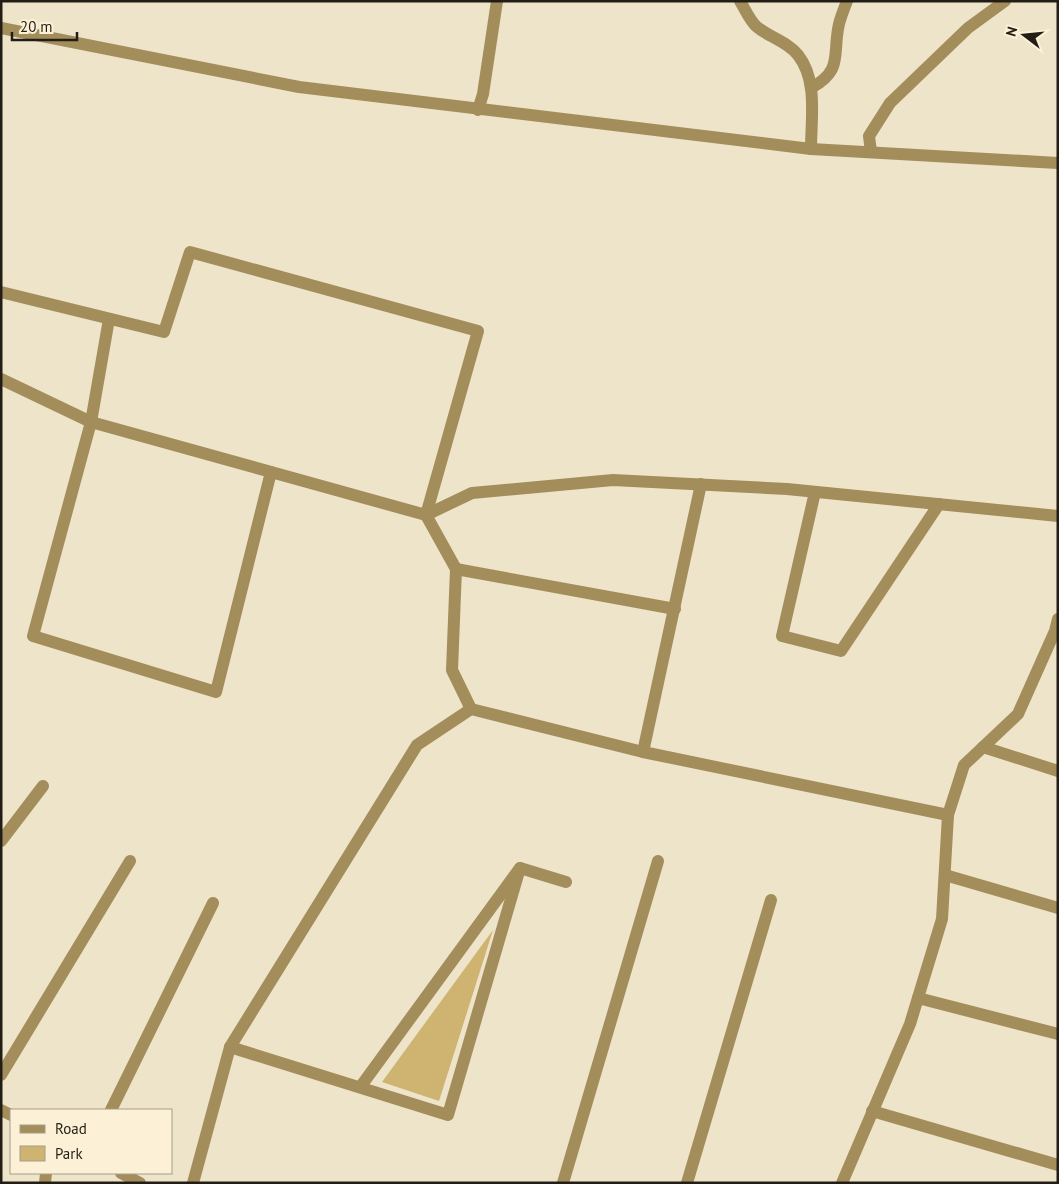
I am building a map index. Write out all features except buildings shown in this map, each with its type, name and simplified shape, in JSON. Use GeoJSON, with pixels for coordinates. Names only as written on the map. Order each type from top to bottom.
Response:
{"type":"FeatureCollection","features":[{"type":"Feature","properties":{"kind":"street"},"geometry":{"type":"LineString","coordinates":[[478,110],[483,94],[497,1]]}},
{"type":"Feature","properties":{"kind":"street"},"geometry":{"type":"LineString","coordinates":[[740,1],[756,26],[798,55],[811,88],[811,149]]}},
{"type":"Feature","properties":{"kind":"street"},"geometry":{"type":"LineString","coordinates":[[811,88],[824,81],[835,66],[839,24],[847,1]]}},
{"type":"Feature","properties":{"kind":"street"},"geometry":{"type":"LineString","coordinates":[[871,152],[869,136],[890,103],[968,28],[1005,1]]}},
{"type":"Feature","properties":{"kind":"street"},"geometry":{"type":"LineString","coordinates":[[1,28],[299,87],[478,110],[811,149],[1058,163]]}},
{"type":"Feature","properties":{"kind":"street"},"geometry":{"type":"LineString","coordinates":[[1,292],[164,332],[190,252],[478,331],[426,515],[456,568],[452,670],[470,709]]}},
{"type":"Feature","properties":{"kind":"street"},"geometry":{"type":"LineString","coordinates":[[109,319],[91,422],[32,636],[216,692],[270,472]]}},
{"type":"Feature","properties":{"kind":"street"},"geometry":{"type":"LineString","coordinates":[[1,379],[91,422],[426,515],[472,493],[613,480],[815,492],[1058,516]]}},
{"type":"Feature","properties":{"kind":"street"},"geometry":{"type":"LineString","coordinates":[[643,752],[701,484]]}},
{"type":"Feature","properties":{"kind":"street"},"geometry":{"type":"LineString","coordinates":[[815,492],[782,636],[841,652],[939,504]]}},
{"type":"Feature","properties":{"kind":"street"},"geometry":{"type":"LineString","coordinates":[[456,568],[675,609]]}},
{"type":"Feature","properties":{"kind":"street"},"geometry":{"type":"LineString","coordinates":[[842,1183],[910,1024],[942,919],[948,815],[964,765],[1018,714],[1057,628]]}},
{"type":"Feature","properties":{"kind":"street"},"geometry":{"type":"LineString","coordinates":[[193,1183],[230,1047],[417,745],[470,709],[643,752],[948,815]]}},
{"type":"Feature","properties":{"kind":"street"},"geometry":{"type":"LineString","coordinates":[[983,747],[1058,771]]}},
{"type":"Feature","properties":{"kind":"street"},"geometry":{"type":"LineString","coordinates":[[1,842],[43,786]]}},
{"type":"Feature","properties":{"kind":"street"},"geometry":{"type":"LineString","coordinates":[[1,1075],[130,861]]}},
{"type":"Feature","properties":{"kind":"street"},"geometry":{"type":"LineString","coordinates":[[562,1183],[658,861]]}},
{"type":"Feature","properties":{"kind":"street"},"geometry":{"type":"LineString","coordinates":[[230,1047],[361,1086],[448,1115],[520,868]]}},
{"type":"Feature","properties":{"kind":"street"},"geometry":{"type":"LineString","coordinates":[[361,1086],[520,868]]}},
{"type":"Feature","properties":{"kind":"street"},"geometry":{"type":"LineString","coordinates":[[520,868],[566,882]]}},
{"type":"Feature","properties":{"kind":"street"},"geometry":{"type":"LineString","coordinates":[[944,875],[1058,908]]}},
{"type":"Feature","properties":{"kind":"street"},"geometry":{"type":"LineString","coordinates":[[687,1183],[771,900]]}},
{"type":"Feature","properties":{"kind":"street"},"geometry":{"type":"LineString","coordinates":[[111,1109],[213,903]]}},
{"type":"Feature","properties":{"kind":"street"},"geometry":{"type":"LineString","coordinates":[[918,998],[1058,1034]]}},
{"type":"Feature","properties":{"kind":"street"},"geometry":{"type":"LineString","coordinates":[[872,1111],[1058,1165]]}},
{"type":"Feature","properties":{"kind":"street"},"geometry":{"type":"LineString","coordinates":[[123,1174],[140,1183]]}},
{"type":"Feature","properties":{"kind":"green space"},"geometry":{"type":"Polygon","coordinates":[[[493,930],[439,1101],[382,1082],[493,930]]]}}]}
